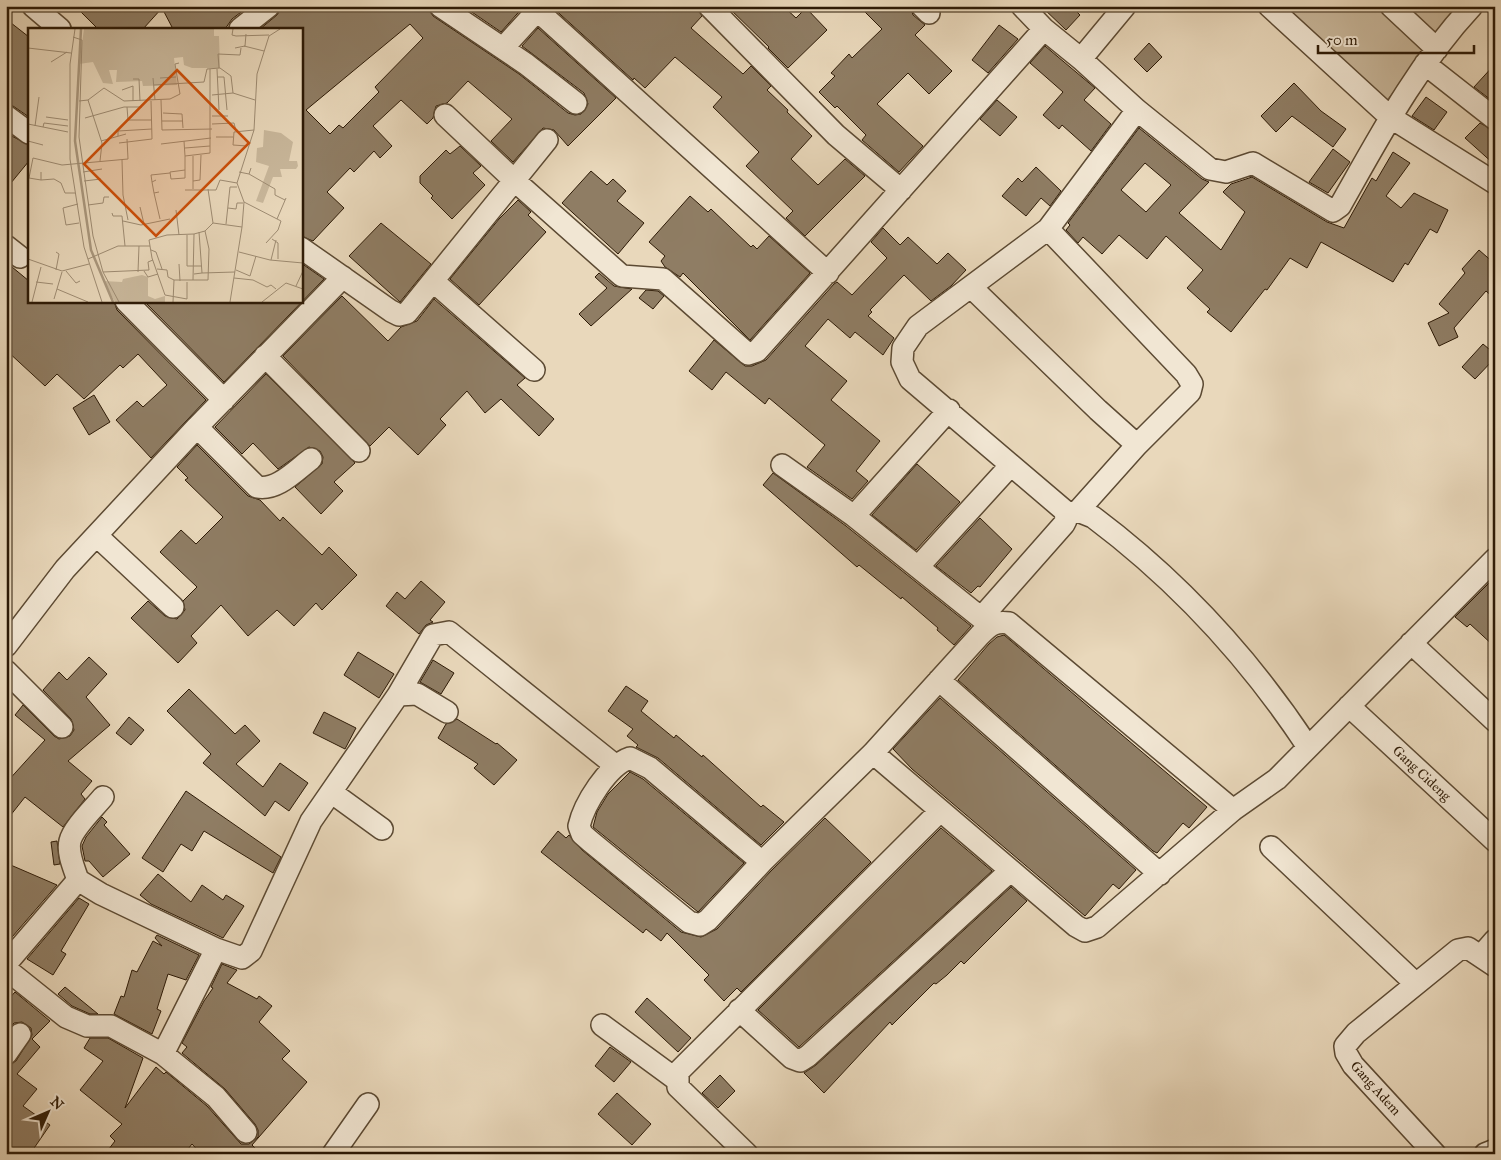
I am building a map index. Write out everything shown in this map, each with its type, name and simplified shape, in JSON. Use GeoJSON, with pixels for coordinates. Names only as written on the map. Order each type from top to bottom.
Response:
{"type":"FeatureCollection","features":[{"type":"Feature","properties":{"kind":"street"},"geometry":{"type":"LineString","coordinates":[[33,6],[59,28]]}},
{"type":"Feature","properties":{"kind":"street"},"geometry":{"type":"LineString","coordinates":[[241,28],[269,6]]}},
{"type":"Feature","properties":{"kind":"street"},"geometry":{"type":"LineString","coordinates":[[440,6],[503,48],[576,103]]}},
{"type":"Feature","properties":{"kind":"street"},"geometry":{"type":"LineString","coordinates":[[709,6],[836,135],[901,190]]}},
{"type":"Feature","properties":{"kind":"street"},"geometry":{"type":"LineString","coordinates":[[1022,6],[1044,29],[1081,59],[1137,110],[1210,169],[1226,172],[1254,163],[1333,211],[1340,206],[1390,117],[1431,56],[1472,6]]}},
{"type":"Feature","properties":{"kind":"street"},"geometry":{"type":"LineString","coordinates":[[1081,59],[1124,6]]}},
{"type":"Feature","properties":{"kind":"street"},"geometry":{"type":"LineString","coordinates":[[1269,6],[1390,117],[1495,183]]}},
{"type":"Feature","properties":{"kind":"street"},"geometry":{"type":"LineString","coordinates":[[1391,6],[1431,56],[1495,119]]}},
{"type":"Feature","properties":{"kind":"street"},"geometry":{"type":"LineString","coordinates":[[503,48],[535,13],[543,14],[828,273]]}},
{"type":"Feature","properties":{"kind":"street"},"geometry":{"type":"LineString","coordinates":[[445,115],[515,181],[622,276],[663,279],[748,354],[756,351],[828,273],[1044,29]]}},
{"type":"Feature","properties":{"kind":"street"},"geometry":{"type":"LineString","coordinates":[[1137,110],[1048,229],[918,326],[903,348],[902,362],[910,378],[949,410],[1010,466],[1062,508],[1072,513],[1093,517],[1111,530],[1180,592],[1224,637],[1281,706],[1308,747]]}},
{"type":"Feature","properties":{"kind":"street"},"geometry":{"type":"LineString","coordinates":[[6,116],[28,132]]}},
{"type":"Feature","properties":{"kind":"street"},"geometry":{"type":"LineString","coordinates":[[302,249],[399,314],[407,313],[547,140]]}},
{"type":"Feature","properties":{"kind":"street"},"geometry":{"type":"LineString","coordinates":[[762,862],[638,761],[630,758],[620,761],[594,791],[580,819],[579,826],[582,834],[689,922],[700,925],[708,920],[762,862],[873,753],[939,680],[1072,513],[1190,392],[1192,384],[1190,379],[1048,229]]}},
{"type":"Feature","properties":{"kind":"street"},"geometry":{"type":"LineString","coordinates":[[6,646],[65,569],[197,427],[343,277]]}},
{"type":"Feature","properties":{"kind":"street"},"geometry":{"type":"LineString","coordinates":[[433,281],[534,370]]}},
{"type":"Feature","properties":{"kind":"street"},"geometry":{"type":"LineString","coordinates":[[971,287],[1098,410],[1137,445]]}},
{"type":"Feature","properties":{"kind":"street"},"geometry":{"type":"LineString","coordinates":[[127,302],[224,400]]}},
{"type":"Feature","properties":{"kind":"street"},"geometry":{"type":"LineString","coordinates":[[265,356],[359,451]]}},
{"type":"Feature","properties":{"kind":"street"},"geometry":{"type":"LineString","coordinates":[[854,516],[949,410]]}},
{"type":"Feature","properties":{"kind":"street"},"geometry":{"type":"LineString","coordinates":[[197,427],[257,487],[267,489],[275,486],[311,459]]}},
{"type":"Feature","properties":{"kind":"street"},"geometry":{"type":"LineString","coordinates":[[782,465],[854,516],[986,622],[1009,623],[1233,810]]}},
{"type":"Feature","properties":{"kind":"street"},"geometry":{"type":"LineString","coordinates":[[918,567],[1010,466]]}},
{"type":"Feature","properties":{"kind":"street"},"geometry":{"type":"LineString","coordinates":[[97,536],[173,607]]}},
{"type":"Feature","properties":{"kind":"street"},"geometry":{"type":"LineString","coordinates":[[873,753],[1010,871],[1076,926],[1085,931],[1097,927],[1233,810],[1277,779],[1495,559]]}},
{"type":"Feature","properties":{"kind":"street"},"geometry":{"type":"LineString","coordinates":[[103,798],[74,832],[70,842],[70,854],[78,880],[101,894],[216,948],[242,958],[251,951],[311,821],[398,695],[433,635],[449,632],[616,766]]}},
{"type":"Feature","properties":{"kind":"street"},"geometry":{"type":"LineString","coordinates":[[1411,643],[1495,721]]}},
{"type":"Feature","properties":{"kind":"street"},"geometry":{"type":"LineString","coordinates":[[6,671],[62,727]]}},
{"type":"Feature","properties":{"kind":"street"},"geometry":{"type":"LineString","coordinates":[[939,680],[1160,874]]}},
{"type":"Feature","properties":{"kind":"street"},"geometry":{"type":"LineString","coordinates":[[398,695],[417,694],[447,712]]}},
{"type":"Feature","properties":{"kind":"street","name":"Gang Cideng"},"geometry":{"type":"LineString","coordinates":[[1348,706],[1495,841]]}},
{"type":"Feature","properties":{"kind":"street"},"geometry":{"type":"LineString","coordinates":[[331,792],[382,829]]}},
{"type":"Feature","properties":{"kind":"street"},"geometry":{"type":"LineString","coordinates":[[747,1154],[678,1086],[678,1072],[940,811]]}},
{"type":"Feature","properties":{"kind":"street"},"geometry":{"type":"LineString","coordinates":[[1271,847],[1415,983],[1458,950],[1468,948],[1488,961],[1495,940]]}},
{"type":"Feature","properties":{"kind":"street"},"geometry":{"type":"LineString","coordinates":[[739,1010],[792,1058],[800,1061],[808,1056],[1010,871]]}},
{"type":"Feature","properties":{"kind":"street"},"geometry":{"type":"LineString","coordinates":[[6,964],[78,880]]}},
{"type":"Feature","properties":{"kind":"street"},"geometry":{"type":"LineString","coordinates":[[163,1054],[216,948]]}},
{"type":"Feature","properties":{"kind":"street"},"geometry":{"type":"LineString","coordinates":[[6,969],[66,1017],[87,1026],[111,1026],[163,1054],[216,1097],[246,1132]]}},
{"type":"Feature","properties":{"kind":"street","name":"Gang Adem"},"geometry":{"type":"LineString","coordinates":[[1415,983],[1356,1033],[1345,1046],[1346,1053],[1353,1065],[1435,1154]]}},
{"type":"Feature","properties":{"kind":"street"},"geometry":{"type":"LineString","coordinates":[[602,1025],[677,1080]]}},
{"type":"Feature","properties":{"kind":"street"},"geometry":{"type":"LineString","coordinates":[[6,1054],[20,1034]]}},
{"type":"Feature","properties":{"kind":"street"},"geometry":{"type":"LineString","coordinates":[[333,1154],[368,1104]]}},
{"type":"Feature","properties":{"kind":"street"},"geometry":{"type":"LineString","coordinates":[[1485,1154],[1495,1150]]}},
{"type":"Feature","properties":{"kind":"shaded area"},"geometry":{"type":"Polygon","coordinates":[[[1268,6],[1462,6],[1379,110],[1268,6]]]}},
{"type":"Feature","properties":{"kind":"building"},"geometry":{"type":"Polygon","coordinates":[[[75,6],[249,6],[232,19],[226,28],[172,28],[162,8],[144,28],[97,28],[75,6]]]}},
{"type":"Feature","properties":{"kind":"building"},"geometry":{"type":"Polygon","coordinates":[[[282,6],[428,6],[433,16],[519,74],[568,113],[581,114],[588,104],[584,93],[522,46],[538,28],[616,98],[568,146],[554,130],[543,128],[513,162],[491,141],[512,119],[468,81],[447,103],[436,106],[433,118],[427,124],[401,100],[373,126],[392,146],[380,158],[374,151],[354,172],[350,168],[327,192],[344,208],[313,241],[302,236],[302,28],[261,28],[277,15],[282,6]],[[410,24],[306,110],[330,134],[339,125],[343,128],[379,92],[375,87],[423,38],[410,24]]]}},
{"type":"Feature","properties":{"kind":"building"},"geometry":{"type":"Polygon","coordinates":[[[463,6],[524,6],[501,32],[463,6]]]}},
{"type":"Feature","properties":{"kind":"building"},"geometry":{"type":"Polygon","coordinates":[[[551,6],[697,6],[702,16],[691,28],[743,74],[751,66],[771,86],[767,90],[812,136],[791,159],[818,185],[845,159],[865,176],[805,236],[786,218],[793,211],[746,166],[759,152],[713,107],[722,97],[675,57],[645,88],[634,78],[633,80],[551,6]]]}},
{"type":"Feature","properties":{"kind":"building"},"geometry":{"type":"Polygon","coordinates":[[[727,6],[783,6],[796,18],[806,8],[827,30],[788,68],[727,6]]]}},
{"type":"Feature","properties":{"kind":"building"},"geometry":{"type":"Polygon","coordinates":[[[859,6],[910,6],[913,15],[925,25],[915,35],[952,71],[929,94],[908,73],[877,104],[923,146],[899,172],[862,140],[866,135],[837,106],[835,108],[819,92],[835,76],[831,73],[849,54],[852,58],[882,29],[859,6]]]}},
{"type":"Feature","properties":{"kind":"building"},"geometry":{"type":"Polygon","coordinates":[[[1041,6],[1071,6],[1080,15],[1066,30],[1041,6]]]}},
{"type":"Feature","properties":{"kind":"building"},"geometry":{"type":"Polygon","coordinates":[[[6,19],[28,36],[28,116],[13,106],[6,104],[6,19]]]}},
{"type":"Feature","properties":{"kind":"building"},"geometry":{"type":"Polygon","coordinates":[[[999,25],[1018,39],[988,73],[972,60],[999,25]]]}},
{"type":"Feature","properties":{"kind":"building"},"geometry":{"type":"Polygon","coordinates":[[[1149,43],[1162,57],[1147,72],[1134,59],[1149,43]]]}},
{"type":"Feature","properties":{"kind":"building"},"geometry":{"type":"Polygon","coordinates":[[[1045,46],[1095,88],[1084,100],[1111,124],[1091,151],[1062,125],[1059,129],[1043,115],[1063,92],[1030,63],[1045,46]]]}},
{"type":"Feature","properties":{"kind":"building"},"geometry":{"type":"Polygon","coordinates":[[[1495,64],[1495,103],[1474,87],[1495,64]]]}},
{"type":"Feature","properties":{"kind":"building"},"geometry":{"type":"Polygon","coordinates":[[[1294,83],[1321,111],[1346,129],[1333,147],[1292,116],[1276,132],[1261,116],[1294,83]]]}},
{"type":"Feature","properties":{"kind":"building"},"geometry":{"type":"Polygon","coordinates":[[[1426,97],[1447,112],[1434,130],[1412,116],[1426,97]]]}},
{"type":"Feature","properties":{"kind":"building"},"geometry":{"type":"Polygon","coordinates":[[[997,100],[1017,117],[1000,136],[980,119],[997,100]]]}},
{"type":"Feature","properties":{"kind":"building"},"geometry":{"type":"Polygon","coordinates":[[[1480,123],[1495,131],[1495,165],[1465,138],[1480,123]]]}},
{"type":"Feature","properties":{"kind":"building"},"geometry":{"type":"Polygon","coordinates":[[[1139,128],[1202,179],[1209,182],[1179,213],[1221,250],[1245,212],[1223,192],[1231,184],[1252,177],[1327,222],[1344,228],[1372,178],[1376,181],[1393,152],[1410,163],[1386,196],[1401,208],[1414,193],[1448,210],[1437,233],[1430,229],[1408,265],[1405,263],[1393,282],[1321,242],[1307,268],[1290,258],[1267,290],[1265,289],[1231,332],[1207,312],[1210,309],[1187,288],[1203,270],[1166,236],[1147,259],[1119,235],[1102,254],[1083,237],[1078,243],[1066,230],[1070,225],[1068,223],[1139,128]],[[1145,163],[1121,190],[1146,212],[1171,185],[1145,163]]]}},
{"type":"Feature","properties":{"kind":"building"},"geometry":{"type":"Polygon","coordinates":[[[6,133],[28,144],[28,162],[6,189],[6,133]]]}},
{"type":"Feature","properties":{"kind":"building"},"geometry":{"type":"Polygon","coordinates":[[[460,146],[481,166],[473,173],[485,185],[452,219],[431,198],[433,196],[420,183],[420,176],[446,150],[450,154],[460,146]]]}},
{"type":"Feature","properties":{"kind":"building"},"geometry":{"type":"Polygon","coordinates":[[[1333,149],[1350,162],[1328,193],[1309,182],[1333,149]]]}},
{"type":"Feature","properties":{"kind":"building"},"geometry":{"type":"Polygon","coordinates":[[[1036,167],[1061,191],[1050,206],[1041,198],[1026,216],[1002,196],[1018,178],[1022,182],[1036,167]]]}},
{"type":"Feature","properties":{"kind":"building"},"geometry":{"type":"Polygon","coordinates":[[[591,171],[607,185],[613,179],[626,191],[617,201],[644,223],[618,254],[562,203],[591,171]]]}},
{"type":"Feature","properties":{"kind":"building"},"geometry":{"type":"Polygon","coordinates":[[[690,196],[708,212],[711,209],[751,247],[753,245],[757,249],[769,236],[810,273],[750,340],[683,273],[680,277],[665,267],[661,261],[665,256],[649,242],[690,196]]]}},
{"type":"Feature","properties":{"kind":"building"},"geometry":{"type":"Polygon","coordinates":[[[518,200],[531,212],[528,215],[546,232],[479,305],[450,279],[499,219],[518,200]]]}},
{"type":"Feature","properties":{"kind":"building"},"geometry":{"type":"Polygon","coordinates":[[[381,223],[431,264],[400,302],[349,256],[381,223]]]}},
{"type":"Feature","properties":{"kind":"building"},"geometry":{"type":"Polygon","coordinates":[[[883,228],[900,245],[908,237],[937,264],[948,253],[966,270],[951,286],[931,301],[904,275],[870,310],[872,312],[868,316],[894,338],[883,355],[855,332],[850,338],[828,319],[805,346],[847,381],[831,400],[880,441],[856,471],[868,481],[852,499],[807,467],[825,445],[769,398],[765,404],[726,372],[712,390],[689,371],[714,340],[745,366],[752,366],[766,360],[834,284],[837,282],[852,295],[887,258],[871,242],[883,228]]]}},
{"type":"Feature","properties":{"kind":"building"},"geometry":{"type":"Polygon","coordinates":[[[1479,250],[1495,264],[1495,299],[1486,291],[1454,328],[1458,337],[1439,346],[1428,323],[1449,313],[1439,304],[1465,273],[1462,269],[1479,250]]]}},
{"type":"Feature","properties":{"kind":"building"},"geometry":{"type":"Polygon","coordinates":[[[6,262],[28,280],[28,302],[114,302],[117,310],[206,400],[151,458],[116,420],[137,401],[143,407],[167,385],[138,354],[123,368],[120,365],[84,399],[57,374],[45,386],[6,350],[6,262]]]}},
{"type":"Feature","properties":{"kind":"building"},"geometry":{"type":"Polygon","coordinates":[[[302,264],[324,279],[302,302],[302,264]]]}},
{"type":"Feature","properties":{"kind":"building"},"geometry":{"type":"Polygon","coordinates":[[[599,273],[614,286],[632,289],[591,326],[579,314],[607,288],[595,277],[599,273]]]}},
{"type":"Feature","properties":{"kind":"building"},"geometry":{"type":"Polygon","coordinates":[[[646,290],[658,291],[664,296],[653,309],[639,298],[646,290]]]}},
{"type":"Feature","properties":{"kind":"building"},"geometry":{"type":"Polygon","coordinates":[[[342,296],[388,341],[401,327],[417,321],[434,299],[525,378],[517,385],[554,419],[539,436],[501,399],[485,413],[467,391],[440,419],[446,425],[418,455],[389,427],[370,446],[283,356],[342,296]]]}},
{"type":"Feature","properties":{"kind":"building"},"geometry":{"type":"Polygon","coordinates":[[[145,302],[302,302],[224,382],[145,302]]]}},
{"type":"Feature","properties":{"kind":"building"},"geometry":{"type":"Polygon","coordinates":[[[1483,344],[1495,354],[1495,358],[1475,379],[1462,367],[1483,344]]]}},
{"type":"Feature","properties":{"kind":"building"},"geometry":{"type":"Polygon","coordinates":[[[266,374],[355,463],[334,482],[343,491],[321,514],[295,487],[322,464],[323,457],[320,451],[309,447],[278,469],[253,443],[242,454],[215,427],[266,374]]]}},
{"type":"Feature","properties":{"kind":"building"},"geometry":{"type":"Polygon","coordinates":[[[94,395],[110,422],[89,435],[73,408],[94,395]]]}},
{"type":"Feature","properties":{"kind":"building"},"geometry":{"type":"Polygon","coordinates":[[[197,445],[248,496],[260,500],[280,521],[283,517],[322,555],[329,547],[357,575],[322,610],[316,603],[294,626],[277,610],[248,636],[221,605],[191,636],[197,643],[178,663],[131,618],[148,601],[165,616],[177,619],[185,610],[183,601],[197,587],[160,552],[181,530],[196,544],[223,517],[185,480],[188,478],[177,467],[197,445]]]}},
{"type":"Feature","properties":{"kind":"building"},"geometry":{"type":"Polygon","coordinates":[[[917,464],[960,502],[916,550],[872,515],[917,464]]]}},
{"type":"Feature","properties":{"kind":"building"},"geometry":{"type":"Polygon","coordinates":[[[773,473],[846,526],[971,626],[954,645],[937,630],[938,628],[902,597],[901,599],[859,565],[857,567],[763,485],[773,473]]]}},
{"type":"Feature","properties":{"kind":"building"},"geometry":{"type":"Polygon","coordinates":[[[980,518],[1012,549],[980,587],[978,586],[971,593],[936,566],[980,518]]]}},
{"type":"Feature","properties":{"kind":"building"},"geometry":{"type":"Polygon","coordinates":[[[1495,577],[1495,647],[1470,624],[1467,627],[1455,617],[1495,577]]]}},
{"type":"Feature","properties":{"kind":"building"},"geometry":{"type":"Polygon","coordinates":[[[421,581],[445,602],[430,620],[433,622],[426,625],[419,634],[386,606],[397,592],[405,599],[421,581]]]}},
{"type":"Feature","properties":{"kind":"building"},"geometry":{"type":"Polygon","coordinates":[[[1004,635],[1207,807],[1189,828],[1183,823],[1157,853],[1153,851],[958,680],[989,644],[997,637],[1004,635]]]}},
{"type":"Feature","properties":{"kind":"building"},"geometry":{"type":"Polygon","coordinates":[[[358,652],[394,674],[379,698],[344,675],[358,652]]]}},
{"type":"Feature","properties":{"kind":"building"},"geometry":{"type":"Polygon","coordinates":[[[89,657],[107,674],[86,697],[110,725],[68,761],[92,781],[81,794],[85,799],[63,827],[25,797],[6,821],[6,783],[45,740],[15,715],[23,705],[54,736],[59,739],[70,736],[74,730],[71,719],[43,690],[59,672],[67,680],[89,657]]]}},
{"type":"Feature","properties":{"kind":"building"},"geometry":{"type":"Polygon","coordinates":[[[433,660],[454,673],[441,694],[420,682],[433,660]]]}},
{"type":"Feature","properties":{"kind":"building"},"geometry":{"type":"Polygon","coordinates":[[[626,686],[648,701],[641,711],[674,738],[676,735],[702,757],[703,755],[761,807],[763,805],[784,822],[761,845],[658,758],[636,747],[638,745],[627,736],[633,729],[608,711],[626,686]]]}},
{"type":"Feature","properties":{"kind":"building"},"geometry":{"type":"Polygon","coordinates":[[[189,689],[235,734],[245,725],[260,741],[236,764],[263,787],[280,763],[308,783],[289,811],[275,801],[265,816],[203,763],[211,754],[167,711],[189,689]]]}},
{"type":"Feature","properties":{"kind":"building"},"geometry":{"type":"Polygon","coordinates":[[[940,698],[1136,870],[1119,889],[1113,884],[1085,916],[912,769],[893,749],[940,698]]]}},
{"type":"Feature","properties":{"kind":"building"},"geometry":{"type":"Polygon","coordinates":[[[324,712],[356,728],[345,749],[313,733],[324,712]]]}},
{"type":"Feature","properties":{"kind":"building"},"geometry":{"type":"Polygon","coordinates":[[[129,717],[144,730],[131,745],[116,733],[129,717]]]}},
{"type":"Feature","properties":{"kind":"building"},"geometry":{"type":"Polygon","coordinates":[[[457,719],[497,743],[517,760],[494,785],[474,768],[478,764],[438,738],[446,724],[457,719]]]}},
{"type":"Feature","properties":{"kind":"building"},"geometry":{"type":"Polygon","coordinates":[[[630,772],[643,779],[744,863],[698,912],[593,827],[597,812],[608,794],[630,772]]]}},
{"type":"Feature","properties":{"kind":"building"},"geometry":{"type":"Polygon","coordinates":[[[186,791],[281,857],[273,873],[204,831],[192,851],[181,844],[163,872],[142,858],[186,791]]]}},
{"type":"Feature","properties":{"kind":"building"},"geometry":{"type":"Polygon","coordinates":[[[102,817],[107,822],[104,825],[130,854],[103,877],[89,861],[85,861],[82,846],[86,837],[102,817]]]}},
{"type":"Feature","properties":{"kind":"building"},"geometry":{"type":"Polygon","coordinates":[[[825,818],[871,862],[741,992],[737,988],[724,1001],[704,980],[709,975],[667,933],[661,941],[646,929],[643,933],[541,852],[558,831],[566,838],[569,835],[582,850],[681,932],[701,937],[717,929],[771,871],[825,818]]]}},
{"type":"Feature","properties":{"kind":"building"},"geometry":{"type":"Polygon","coordinates":[[[941,828],[992,871],[799,1047],[758,1010],[941,828]]]}},
{"type":"Feature","properties":{"kind":"building"},"geometry":{"type":"Polygon","coordinates":[[[57,841],[60,864],[54,865],[51,842],[57,841]]]}},
{"type":"Feature","properties":{"kind":"building"},"geometry":{"type":"Polygon","coordinates":[[[6,863],[57,885],[6,944],[6,863]]]}},
{"type":"Feature","properties":{"kind":"building"},"geometry":{"type":"Polygon","coordinates":[[[158,874],[191,902],[202,885],[223,900],[226,895],[244,906],[223,938],[151,904],[140,895],[158,874]]]}},
{"type":"Feature","properties":{"kind":"building"},"geometry":{"type":"Polygon","coordinates":[[[1011,887],[1027,901],[964,964],[961,961],[936,984],[934,983],[892,1025],[890,1022],[824,1093],[804,1073],[816,1065],[1011,887]]]}},
{"type":"Feature","properties":{"kind":"building"},"geometry":{"type":"Polygon","coordinates":[[[79,898],[89,904],[61,951],[66,954],[53,975],[27,959],[79,898]]]}},
{"type":"Feature","properties":{"kind":"building"},"geometry":{"type":"Polygon","coordinates":[[[157,935],[199,955],[186,980],[168,974],[157,1009],[161,1011],[152,1034],[114,1014],[121,996],[124,997],[132,970],[137,972],[153,941],[162,946],[155,938],[157,935]]]}},
{"type":"Feature","properties":{"kind":"building"},"geometry":{"type":"Polygon","coordinates":[[[222,964],[237,970],[227,983],[257,999],[259,996],[272,1006],[259,1022],[290,1051],[282,1059],[307,1082],[252,1145],[261,1154],[201,1154],[192,1144],[184,1154],[105,1154],[115,1141],[110,1136],[122,1124],[80,1090],[103,1061],[84,1048],[90,1038],[108,1038],[143,1058],[125,1108],[156,1067],[164,1074],[166,1072],[207,1106],[241,1144],[249,1144],[258,1137],[258,1130],[255,1124],[225,1089],[182,1053],[187,1047],[182,1043],[213,988],[211,987],[222,964]]]}},
{"type":"Feature","properties":{"kind":"building"},"geometry":{"type":"Polygon","coordinates":[[[65,987],[98,1014],[90,1014],[72,1006],[58,994],[65,987]]]}},
{"type":"Feature","properties":{"kind":"building"},"geometry":{"type":"Polygon","coordinates":[[[15,992],[50,1021],[32,1039],[40,1047],[17,1074],[37,1089],[23,1106],[50,1125],[30,1154],[6,1154],[6,1066],[16,1061],[32,1035],[31,1028],[22,1022],[14,1023],[6,1032],[6,1002],[15,992]]]}},
{"type":"Feature","properties":{"kind":"building"},"geometry":{"type":"Polygon","coordinates":[[[647,998],[691,1038],[678,1052],[635,1012],[647,998]]]}},
{"type":"Feature","properties":{"kind":"building"},"geometry":{"type":"Polygon","coordinates":[[[610,1047],[631,1062],[614,1082],[595,1066],[610,1047]]]}},
{"type":"Feature","properties":{"kind":"building"},"geometry":{"type":"Polygon","coordinates":[[[720,1075],[735,1091],[718,1108],[702,1093],[720,1075]]]}},
{"type":"Feature","properties":{"kind":"building"},"geometry":{"type":"Polygon","coordinates":[[[617,1093],[651,1124],[632,1145],[598,1114],[617,1093]]]}}]}
